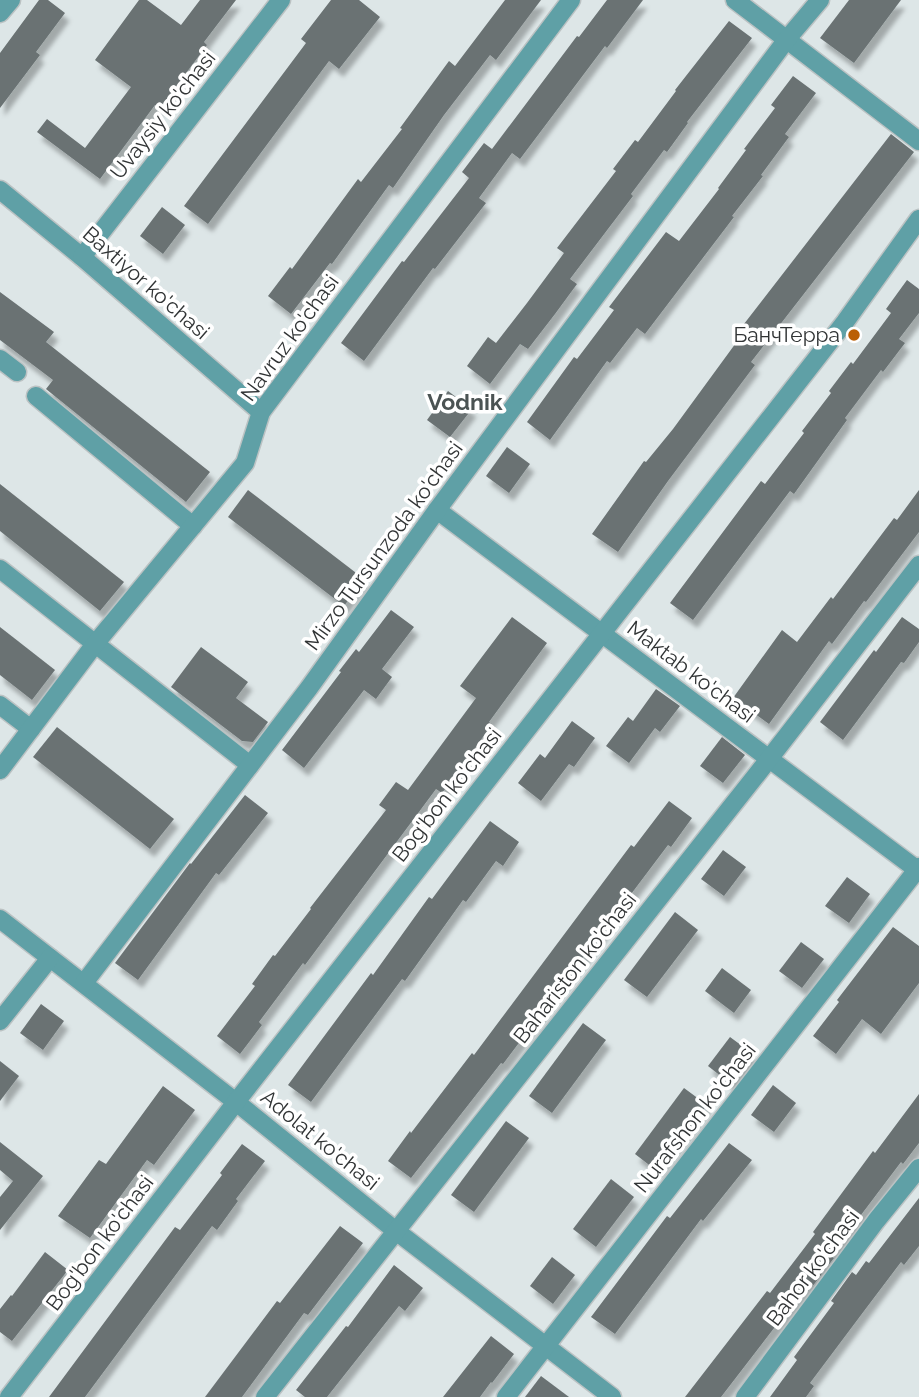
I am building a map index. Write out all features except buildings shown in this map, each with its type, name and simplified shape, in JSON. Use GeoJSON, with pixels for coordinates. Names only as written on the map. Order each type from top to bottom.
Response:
{"type":"FeatureCollection","features":[{"type":"Feature","properties":{"kind":"street"},"geometry":{"type":"LineString","coordinates":[[0,13],[11,0]]}},
{"type":"Feature","properties":{"kind":"street","name":"Uvaysiy ko'chasi"},"geometry":{"type":"LineString","coordinates":[[82,257],[281,0]]}},
{"type":"Feature","properties":{"kind":"street","name":"Navruz ko'chasi"},"geometry":{"type":"LineString","coordinates":[[0,770],[95,644],[245,463],[261,412],[572,0]]}},
{"type":"Feature","properties":{"kind":"street"},"geometry":{"type":"LineString","coordinates":[[735,0],[919,141]]}},
{"type":"Feature","properties":{"kind":"street","name":"Mirzo Tursunzoda ko'chasi"},"geometry":{"type":"LineString","coordinates":[[84,983],[309,688],[437,510],[788,39],[820,0]]}},
{"type":"Feature","properties":{"kind":"street","name":"Baxtiyor ko'chasi"},"geometry":{"type":"LineString","coordinates":[[0,190],[261,412]]}},
{"type":"Feature","properties":{"kind":"street","name":"Bog'bon ko'chasi"},"geometry":{"type":"LineString","coordinates":[[9,1397],[845,322],[919,219]]}},
{"type":"Feature","properties":{"kind":"street"},"geometry":{"type":"LineString","coordinates":[[0,359],[17,372]]}},
{"type":"Feature","properties":{"kind":"street"},"geometry":{"type":"LineString","coordinates":[[36,396],[193,526]]}},
{"type":"Feature","properties":{"kind":"street","name":"Maktab ko'chasi"},"geometry":{"type":"LineString","coordinates":[[437,510],[918,869]]}},
{"type":"Feature","properties":{"kind":"street","name":"Bahariston ko'chasi"},"geometry":{"type":"LineString","coordinates":[[265,1397],[919,565]]}},
{"type":"Feature","properties":{"kind":"street"},"geometry":{"type":"LineString","coordinates":[[0,569],[250,765]]}},
{"type":"Feature","properties":{"kind":"street"},"geometry":{"type":"LineString","coordinates":[[0,705],[31,729]]}},
{"type":"Feature","properties":{"kind":"street","name":"Nurafshon ko'chasi"},"geometry":{"type":"LineString","coordinates":[[506,1397],[918,869]]}},
{"type":"Feature","properties":{"kind":"street","name":"Adolat ko'chasi"},"geometry":{"type":"LineString","coordinates":[[0,919],[236,1102],[396,1231],[612,1397]]}},
{"type":"Feature","properties":{"kind":"street"},"geometry":{"type":"LineString","coordinates":[[0,1021],[50,958]]}},
{"type":"Feature","properties":{"kind":"street","name":"Bahor ko'chasi"},"geometry":{"type":"LineString","coordinates":[[746,1397],[876,1221],[919,1168]]}},
{"type":"Feature","properties":{"kind":"place","name":"БанчТерра"},"geometry":{"type":"Point","coordinates":[854,335]}},
{"type":"Feature","properties":{"kind":"district","name":"Vodnik"},"geometry":{"type":"Point","coordinates":[465,402]}}]}
